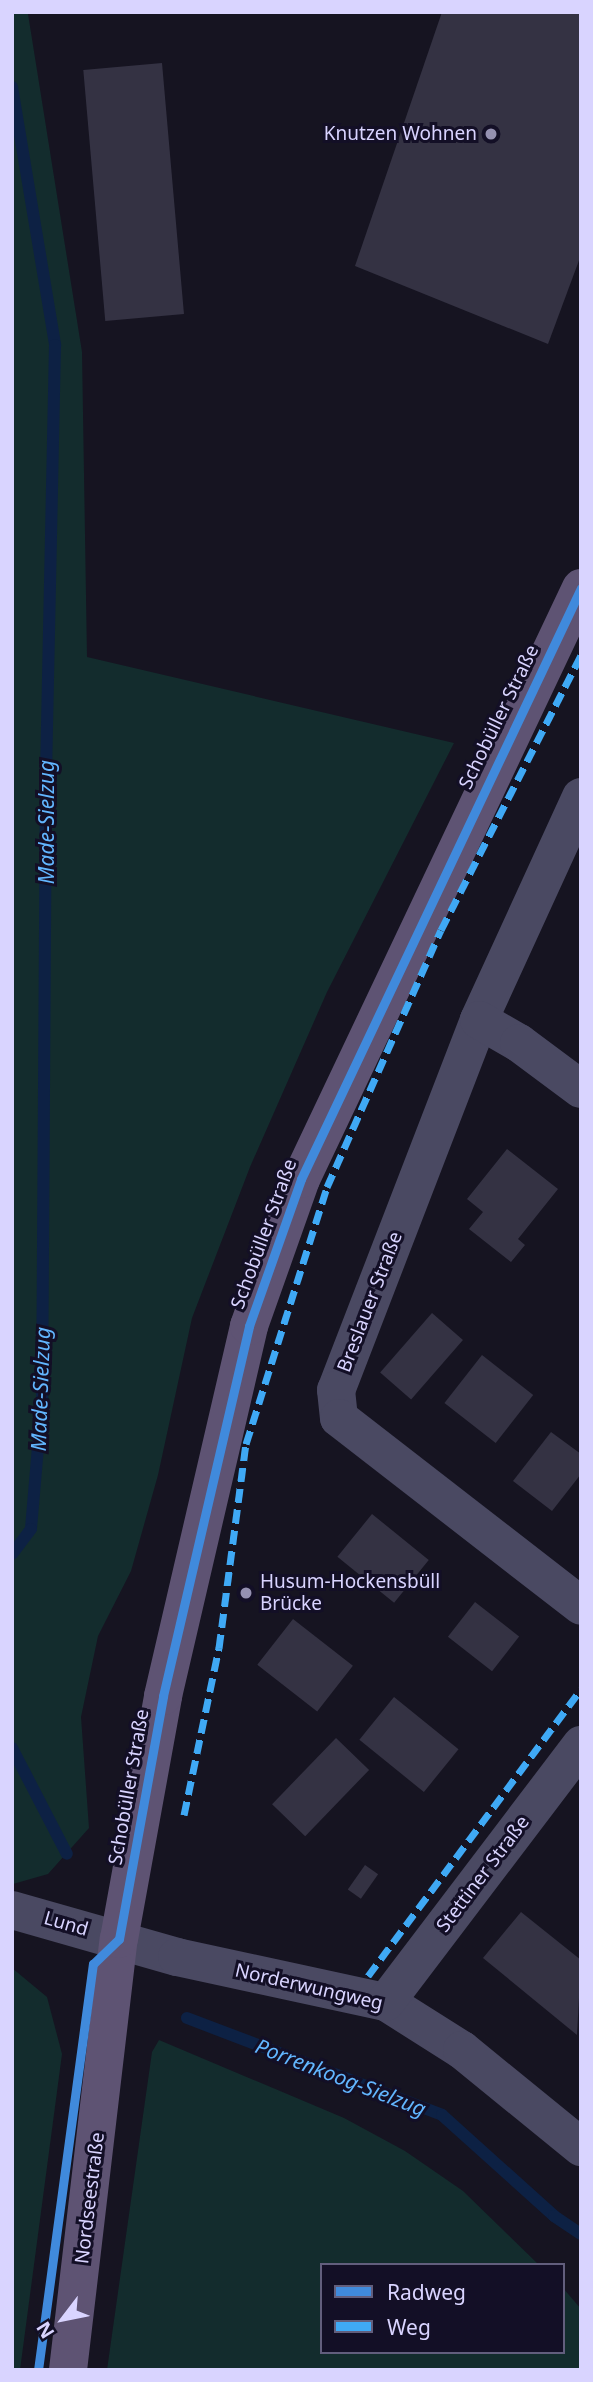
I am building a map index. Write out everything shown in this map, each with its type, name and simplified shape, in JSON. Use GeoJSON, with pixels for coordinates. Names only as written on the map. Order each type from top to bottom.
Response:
{"type":"FeatureCollection","features":[{"type":"Feature","properties":{"kind":"main road","name":"Schobüller Straße"},"geometry":{"type":"LineString","coordinates":[[101,2110],[120,1939],[163,1696],[249,1326],[306,1167],[581,588]]}},
{"type":"Feature","properties":{"kind":"main road","name":"Nordseestraße"},"geometry":{"type":"LineString","coordinates":[[68,2370],[101,2110]]}},
{"type":"Feature","properties":{"kind":"street","name":"Breslauer Straße"},"geometry":{"type":"LineString","coordinates":[[581,797],[479,1020],[336,1390],[339,1418],[581,1606]]}},
{"type":"Feature","properties":{"kind":"street"},"geometry":{"type":"LineString","coordinates":[[479,1020],[519,1042],[581,1089]]}},
{"type":"Feature","properties":{"kind":"street","name":"Stettiner Straße"},"geometry":{"type":"LineString","coordinates":[[386,2002],[581,1745]]}},
{"type":"Feature","properties":{"kind":"street","name":"Lund"},"geometry":{"type":"LineString","coordinates":[[12,1910],[120,1939]]}},
{"type":"Feature","properties":{"kind":"street","name":"Norderwungweg"},"geometry":{"type":"LineString","coordinates":[[120,1939],[177,1957],[386,2002],[462,2050],[581,2147]]}},
{"type":"Feature","properties":{"kind":"green space"},"geometry":{"type":"Polygon","coordinates":[[[12,12],[28,14],[82,352],[87,657],[454,743],[327,992],[250,1167],[192,1318],[158,1475],[131,1571],[98,1636],[81,1717],[89,1828],[48,1874],[13,1884],[12,12]]]}},
{"type":"Feature","properties":{"kind":"green space"},"geometry":{"type":"Polygon","coordinates":[[[12,1968],[47,1997],[62,2054],[20,2370],[12,2370],[12,1968]]]}},
{"type":"Feature","properties":{"kind":"green space"},"geometry":{"type":"Polygon","coordinates":[[[159,2040],[344,2118],[405,2151],[463,2191],[537,2263],[320,2263],[320,2354],[565,2354],[565,2290],[581,2309],[581,2370],[107,2370],[152,2052],[159,2040]]]}},
{"type":"Feature","properties":{"kind":"building","name":"Knutzen Wohnen"},"geometry":{"type":"Polygon","coordinates":[[[442,12],[581,12],[581,255],[548,344],[355,266],[442,12]]]}},
{"type":"Feature","properties":{"kind":"building"},"geometry":{"type":"Polygon","coordinates":[[[162,63],[184,314],[105,321],[83,70],[162,63]]]}},
{"type":"Feature","properties":{"kind":"building"},"geometry":{"type":"Polygon","coordinates":[[[507,1149],[558,1189],[518,1239],[525,1245],[511,1262],[469,1229],[483,1212],[467,1199],[507,1149]]]}},
{"type":"Feature","properties":{"kind":"building"},"geometry":{"type":"Polygon","coordinates":[[[432,1313],[463,1340],[411,1400],[380,1373],[432,1313]]]}},
{"type":"Feature","properties":{"kind":"building"},"geometry":{"type":"Polygon","coordinates":[[[482,1355],[533,1395],[496,1443],[444,1403],[482,1355]]]}},
{"type":"Feature","properties":{"kind":"building"},"geometry":{"type":"Polygon","coordinates":[[[551,1432],[581,1454],[581,1474],[552,1511],[513,1481],[551,1432]]]}},
{"type":"Feature","properties":{"kind":"building"},"geometry":{"type":"Polygon","coordinates":[[[372,1514],[429,1560],[394,1603],[337,1557],[372,1514]]]}},
{"type":"Feature","properties":{"kind":"building"},"geometry":{"type":"Polygon","coordinates":[[[475,1602],[519,1636],[492,1671],[448,1637],[475,1602]]]}},
{"type":"Feature","properties":{"kind":"building"},"geometry":{"type":"Polygon","coordinates":[[[293,1619],[353,1666],[317,1711],[257,1665],[293,1619]]]}},
{"type":"Feature","properties":{"kind":"building"},"geometry":{"type":"Polygon","coordinates":[[[394,1697],[459,1749],[424,1792],[359,1740],[394,1697]]]}},
{"type":"Feature","properties":{"kind":"building"},"geometry":{"type":"Polygon","coordinates":[[[336,1738],[369,1770],[305,1836],[272,1804],[336,1738]]]}},
{"type":"Feature","properties":{"kind":"building"},"geometry":{"type":"Polygon","coordinates":[[[365,1865],[378,1874],[361,1899],[348,1890],[365,1865]]]}},
{"type":"Feature","properties":{"kind":"building"},"geometry":{"type":"Polygon","coordinates":[[[521,1912],[581,1960],[577,2035],[483,1958],[521,1912]]]}},
{"type":"Feature","properties":{"kind":"waterway","name":"Made-Sielzug"},"geometry":{"type":"LineString","coordinates":[[12,87],[55,345],[46,771],[42,1400],[31,1529],[12,1554]]}},
{"type":"Feature","properties":{"kind":"waterway","name":"Porrenkoog-Sielzug"},"geometry":{"type":"LineString","coordinates":[[12,1748],[67,1854]]}},
{"type":"Feature","properties":{"kind":"waterway","name":"Porrenkoog-Sielzug"},"geometry":{"type":"LineString","coordinates":[[187,2018],[442,2115],[554,2216],[581,2234]]}},
{"type":"Feature","properties":{"kind":"marked path"},"geometry":{"type":"LineString","coordinates":[[184,1815],[219,1648],[246,1444],[327,1187],[441,930],[581,655]]}},
{"type":"Feature","properties":{"kind":"marked path"},"geometry":{"type":"LineString","coordinates":[[368,1976],[581,1689]]}},
{"type":"Feature","properties":{"kind":"cycle path"},"geometry":{"type":"LineString","coordinates":[[38,2370],[93,1964],[119,1939],[163,1696],[249,1326],[301,1179],[581,588]]}},
{"type":"Feature","properties":{"kind":"place","name":"Knutzen Wohnen"},"geometry":{"type":"Point","coordinates":[491,134]}},
{"type":"Feature","properties":{"kind":"place","name":"Husum-Hockensbüll Brücke"},"geometry":{"type":"Point","coordinates":[246,1593]}}]}
